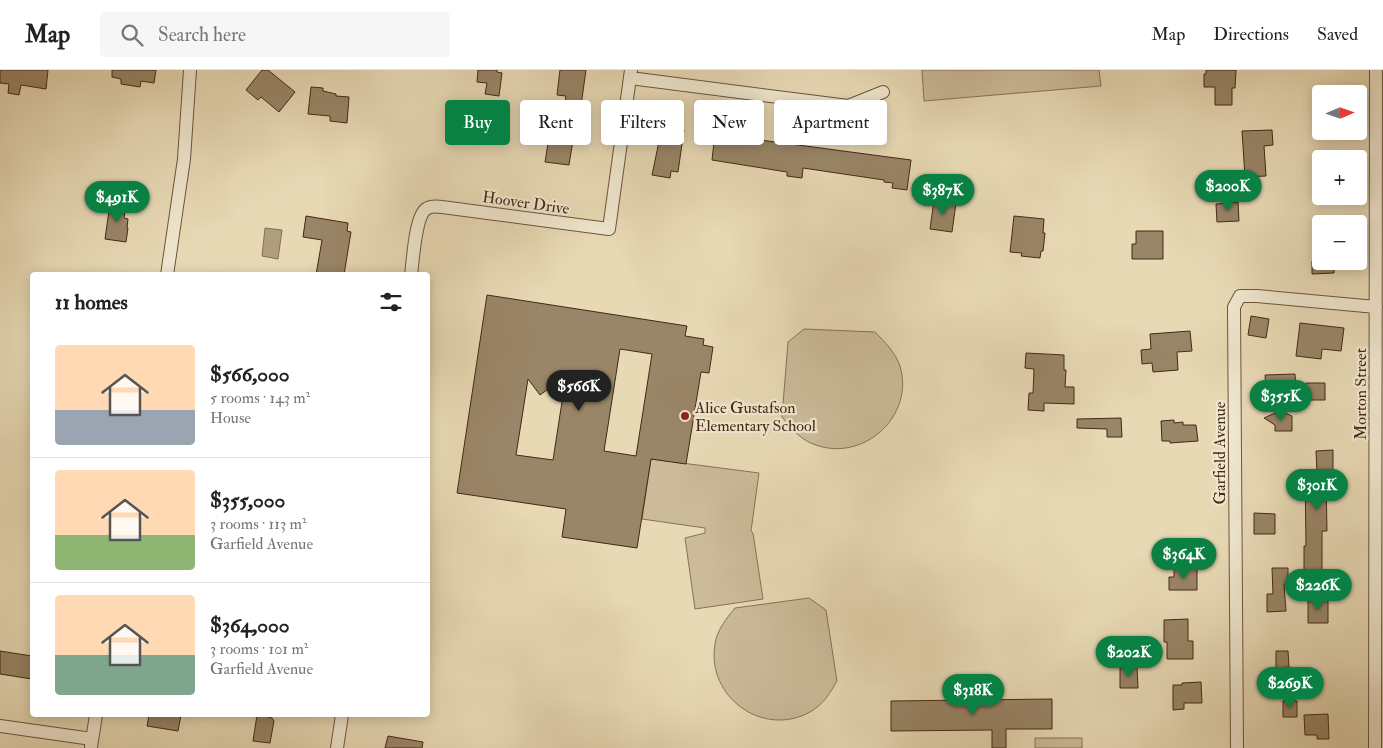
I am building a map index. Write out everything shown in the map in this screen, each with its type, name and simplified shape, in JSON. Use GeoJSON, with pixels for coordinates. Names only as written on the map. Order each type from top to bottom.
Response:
{"type":"FeatureCollection","features":[{"type":"Feature","properties":{"kind":"street"},"geometry":{"type":"LineString","coordinates":[[167,272],[184,159],[190,70]]}},
{"type":"Feature","properties":{"kind":"street","name":"Morton Street"},"geometry":{"type":"LineString","coordinates":[[1375,748],[1376,70]]}},
{"type":"Feature","properties":{"kind":"street"},"geometry":{"type":"LineString","coordinates":[[631,74],[848,106],[883,92]]}},
{"type":"Feature","properties":{"kind":"street","name":"Hoover Drive"},"geometry":{"type":"LineString","coordinates":[[411,272],[419,220],[425,210],[439,207],[609,229],[631,74]]}},
{"type":"Feature","properties":{"kind":"street","name":"Garfield Avenue"},"geometry":{"type":"LineString","coordinates":[[1237,748],[1234,307],[1240,296],[1257,296],[1376,307]]}},
{"type":"Feature","properties":{"kind":"street"},"geometry":{"type":"LineString","coordinates":[[0,726],[92,744],[96,717]]}},
{"type":"Feature","properties":{"kind":"street"},"geometry":{"type":"LineString","coordinates":[[337,748],[342,717]]}},
{"type":"Feature","properties":{"kind":"shaded area"},"geometry":{"type":"Polygon","coordinates":[[[922,70],[1099,70],[1101,86],[924,101],[922,70]]]}},
{"type":"Feature","properties":{"kind":"shaded area"},"geometry":{"type":"Polygon","coordinates":[[[265,228],[282,230],[278,259],[262,256],[265,228]]]}},
{"type":"Feature","properties":{"kind":"shaded area"},"geometry":{"type":"Polygon","coordinates":[[[804,329],[875,332],[895,356],[900,366],[903,385],[900,402],[892,418],[881,431],[866,441],[850,447],[832,448],[813,444],[800,436],[782,417],[788,342],[804,329]]]}},
{"type":"Feature","properties":{"kind":"shaded area"},"geometry":{"type":"Polygon","coordinates":[[[651,459],[759,473],[751,531],[753,533],[763,599],[695,609],[685,538],[705,533],[705,528],[642,519],[651,459]]]}},
{"type":"Feature","properties":{"kind":"shaded area"},"geometry":{"type":"Polygon","coordinates":[[[809,598],[826,610],[837,681],[829,694],[815,709],[792,719],[774,720],[757,716],[741,708],[729,696],[719,681],[715,663],[715,644],[720,629],[735,608],[809,598]]]}},
{"type":"Feature","properties":{"kind":"shaded area"},"geometry":{"type":"Polygon","coordinates":[[[1035,738],[1082,738],[1082,748],[1035,748],[1035,738]]]}},
{"type":"Feature","properties":{"kind":"building"},"geometry":{"type":"Polygon","coordinates":[[[0,70],[48,70],[46,89],[21,85],[19,95],[8,93],[9,84],[0,83],[0,70]]]}},
{"type":"Feature","properties":{"kind":"building"},"geometry":{"type":"Polygon","coordinates":[[[112,70],[156,70],[154,83],[141,81],[140,87],[121,84],[121,79],[112,77],[112,70]]]}},
{"type":"Feature","properties":{"kind":"building"},"geometry":{"type":"Polygon","coordinates":[[[262,70],[268,70],[295,92],[279,112],[261,97],[258,100],[246,90],[262,70]]]}},
{"type":"Feature","properties":{"kind":"building"},"geometry":{"type":"Polygon","coordinates":[[[478,70],[497,70],[497,72],[502,73],[499,96],[485,94],[487,83],[477,82],[478,70]]]}},
{"type":"Feature","properties":{"kind":"building"},"geometry":{"type":"Polygon","coordinates":[[[560,70],[586,70],[582,100],[565,100],[566,96],[557,95],[560,70]]]}},
{"type":"Feature","properties":{"kind":"building"},"geometry":{"type":"Polygon","coordinates":[[[1206,70],[1236,70],[1235,88],[1232,88],[1232,105],[1215,105],[1215,87],[1204,87],[1204,74],[1206,74],[1206,70]]]}},
{"type":"Feature","properties":{"kind":"building"},"geometry":{"type":"Polygon","coordinates":[[[311,87],[323,88],[323,91],[336,94],[336,96],[349,97],[347,123],[330,121],[330,116],[308,114],[311,87]]]}},
{"type":"Feature","properties":{"kind":"building"},"geometry":{"type":"Polygon","coordinates":[[[1272,130],[1273,145],[1264,146],[1266,176],[1245,177],[1242,131],[1272,130]]]}},
{"type":"Feature","properties":{"kind":"building"},"geometry":{"type":"Polygon","coordinates":[[[764,140],[774,142],[774,145],[798,145],[911,160],[907,190],[892,188],[893,183],[884,182],[884,180],[803,168],[802,178],[787,176],[787,172],[712,160],[714,145],[764,145],[764,140]]]}},
{"type":"Feature","properties":{"kind":"building"},"geometry":{"type":"Polygon","coordinates":[[[548,145],[572,145],[569,165],[545,162],[548,145]]]}},
{"type":"Feature","properties":{"kind":"building"},"geometry":{"type":"Polygon","coordinates":[[[658,145],[682,145],[678,172],[671,171],[670,178],[652,175],[658,145]]]}},
{"type":"Feature","properties":{"kind":"building"},"geometry":{"type":"Polygon","coordinates":[[[934,200],[956,203],[952,232],[930,229],[934,200]]]}},
{"type":"Feature","properties":{"kind":"building"},"geometry":{"type":"Polygon","coordinates":[[[1238,202],[1239,221],[1217,222],[1216,204],[1238,202]]]}},
{"type":"Feature","properties":{"kind":"building"},"geometry":{"type":"Polygon","coordinates":[[[110,203],[126,205],[124,218],[128,219],[128,228],[126,242],[105,239],[110,203]]]}},
{"type":"Feature","properties":{"kind":"building"},"geometry":{"type":"Polygon","coordinates":[[[306,216],[348,223],[347,231],[351,232],[344,272],[317,272],[322,240],[303,237],[306,216]]]}},
{"type":"Feature","properties":{"kind":"building"},"geometry":{"type":"Polygon","coordinates":[[[1014,216],[1044,219],[1043,233],[1045,233],[1043,251],[1041,251],[1040,258],[1021,256],[1022,253],[1010,252],[1014,216]]]}},
{"type":"Feature","properties":{"kind":"building"},"geometry":{"type":"Polygon","coordinates":[[[1136,231],[1163,231],[1163,259],[1132,259],[1132,244],[1136,244],[1136,231]]]}},
{"type":"Feature","properties":{"kind":"building"},"geometry":{"type":"Polygon","coordinates":[[[1312,270],[1334,270],[1334,273],[1312,274],[1312,270]]]}},
{"type":"Feature","properties":{"kind":"building"},"geometry":{"type":"Polygon","coordinates":[[[487,295],[687,326],[685,336],[704,339],[703,345],[713,347],[709,373],[701,372],[686,464],[651,459],[637,548],[562,537],[566,509],[457,493],[487,295]],[[620,349],[604,451],[636,456],[652,354],[620,349]],[[566,376],[540,395],[528,379],[516,455],[553,460],[566,376]]]}},
{"type":"Feature","properties":{"kind":"building"},"geometry":{"type":"Polygon","coordinates":[[[1251,316],[1269,319],[1266,338],[1248,335],[1251,316]]]}},
{"type":"Feature","properties":{"kind":"building"},"geometry":{"type":"Polygon","coordinates":[[[1300,323],[1344,328],[1341,351],[1322,349],[1321,359],[1296,356],[1300,323]]]}},
{"type":"Feature","properties":{"kind":"building"},"geometry":{"type":"Polygon","coordinates":[[[1190,331],[1192,351],[1177,352],[1178,370],[1153,372],[1152,363],[1142,364],[1141,350],[1151,349],[1150,334],[1190,331]]]}},
{"type":"Feature","properties":{"kind":"building"},"geometry":{"type":"Polygon","coordinates":[[[1026,353],[1064,355],[1064,370],[1066,370],[1065,387],[1074,387],[1074,404],[1044,403],[1044,411],[1028,410],[1029,393],[1033,393],[1034,369],[1025,368],[1026,353]]]}},
{"type":"Feature","properties":{"kind":"building"},"geometry":{"type":"Polygon","coordinates":[[[1295,374],[1296,389],[1266,390],[1265,375],[1295,374]]]}},
{"type":"Feature","properties":{"kind":"building"},"geometry":{"type":"Polygon","coordinates":[[[1306,383],[1325,383],[1325,400],[1306,400],[1306,383]]]}},
{"type":"Feature","properties":{"kind":"building"},"geometry":{"type":"Polygon","coordinates":[[[1275,413],[1285,413],[1292,416],[1292,431],[1275,431],[1275,425],[1264,418],[1275,413]]]}},
{"type":"Feature","properties":{"kind":"building"},"geometry":{"type":"Polygon","coordinates":[[[1121,418],[1122,437],[1107,437],[1107,429],[1077,428],[1077,419],[1121,418]]]}},
{"type":"Feature","properties":{"kind":"building"},"geometry":{"type":"Polygon","coordinates":[[[1174,420],[1174,423],[1183,422],[1183,425],[1196,425],[1198,441],[1170,443],[1170,441],[1162,441],[1161,421],[1174,420]]]}},
{"type":"Feature","properties":{"kind":"building"},"geometry":{"type":"Polygon","coordinates":[[[1333,450],[1333,475],[1326,476],[1327,531],[1322,531],[1322,573],[1304,573],[1304,546],[1306,546],[1305,472],[1317,472],[1316,451],[1333,450]]]}},
{"type":"Feature","properties":{"kind":"building"},"geometry":{"type":"Polygon","coordinates":[[[1254,513],[1275,514],[1275,534],[1254,534],[1254,513]]]}},
{"type":"Feature","properties":{"kind":"building"},"geometry":{"type":"Polygon","coordinates":[[[1272,568],[1288,568],[1288,584],[1284,584],[1286,611],[1267,612],[1267,594],[1273,594],[1272,568]]]}},
{"type":"Feature","properties":{"kind":"building"},"geometry":{"type":"Polygon","coordinates":[[[1174,569],[1197,569],[1197,590],[1169,590],[1169,577],[1174,577],[1174,569]]]}},
{"type":"Feature","properties":{"kind":"building"},"geometry":{"type":"Polygon","coordinates":[[[1308,599],[1328,599],[1328,623],[1308,623],[1308,599]]]}},
{"type":"Feature","properties":{"kind":"building"},"geometry":{"type":"Polygon","coordinates":[[[1188,619],[1188,641],[1193,641],[1193,659],[1167,659],[1167,642],[1164,642],[1164,620],[1188,619]]]}},
{"type":"Feature","properties":{"kind":"building"},"geometry":{"type":"Polygon","coordinates":[[[0,651],[30,656],[30,679],[0,674],[0,651]]]}},
{"type":"Feature","properties":{"kind":"building"},"geometry":{"type":"Polygon","coordinates":[[[1276,651],[1288,651],[1289,667],[1276,668],[1276,651]]]}},
{"type":"Feature","properties":{"kind":"building"},"geometry":{"type":"Polygon","coordinates":[[[1137,667],[1138,688],[1120,688],[1120,668],[1137,667]]]}},
{"type":"Feature","properties":{"kind":"building"},"geometry":{"type":"Polygon","coordinates":[[[1201,682],[1202,703],[1184,703],[1184,709],[1173,710],[1173,685],[1201,682]]]}},
{"type":"Feature","properties":{"kind":"building"},"geometry":{"type":"Polygon","coordinates":[[[1052,699],[1052,729],[1006,729],[1006,748],[992,748],[992,730],[891,731],[891,701],[1052,699]]]}},
{"type":"Feature","properties":{"kind":"building"},"geometry":{"type":"Polygon","coordinates":[[[1283,701],[1297,701],[1297,717],[1283,717],[1283,701]]]}},
{"type":"Feature","properties":{"kind":"building"},"geometry":{"type":"Polygon","coordinates":[[[1328,714],[1329,739],[1317,739],[1317,735],[1305,735],[1304,715],[1328,714]]]}},
{"type":"Feature","properties":{"kind":"building"},"geometry":{"type":"Polygon","coordinates":[[[149,717],[181,717],[178,731],[147,726],[149,717]]]}},
{"type":"Feature","properties":{"kind":"building"},"geometry":{"type":"Polygon","coordinates":[[[257,717],[272,718],[274,721],[270,743],[253,741],[257,717]]]}},
{"type":"Feature","properties":{"kind":"building"},"geometry":{"type":"Polygon","coordinates":[[[388,736],[423,742],[422,748],[385,748],[388,736]]]}},
{"type":"Feature","properties":{"kind":"place","name":"Alice Gustafson Elementary School"},"geometry":{"type":"Point","coordinates":[685,416]}}]}
